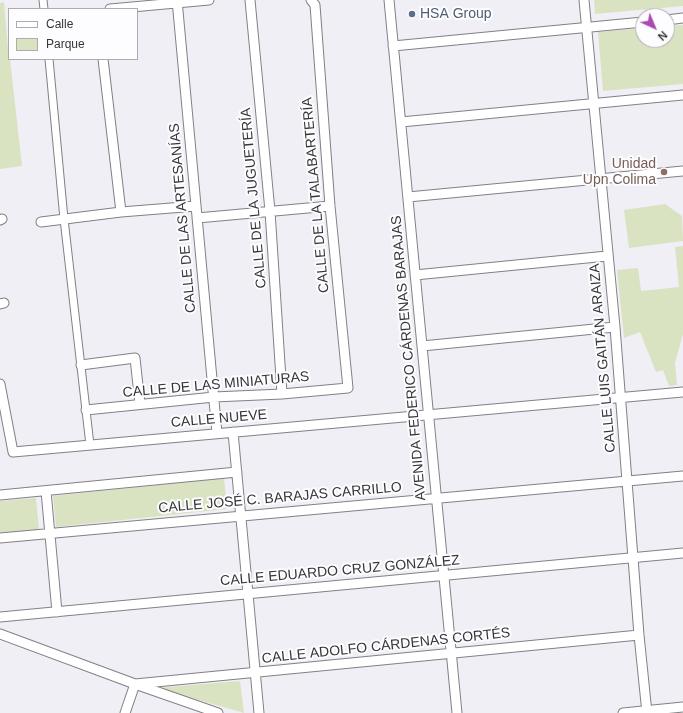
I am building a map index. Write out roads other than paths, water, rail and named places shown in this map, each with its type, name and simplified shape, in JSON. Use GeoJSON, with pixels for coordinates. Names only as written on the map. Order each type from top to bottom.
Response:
{"type":"FeatureCollection","features":[{"type":"Feature","properties":{"kind":"street"},"geometry":{"type":"LineString","coordinates":[[118,8],[177,1],[209,0]]}},
{"type":"Feature","properties":{"kind":"street","name":"CALLE DE LA JUGUETERÍA"},"geometry":{"type":"LineString","coordinates":[[250,0],[270,211],[282,394]]}},
{"type":"Feature","properties":{"kind":"street","name":"CALLE DE LA TALABARTERÍA"},"geometry":{"type":"LineString","coordinates":[[311,0],[314,5],[330,206],[348,388]]}},
{"type":"Feature","properties":{"kind":"street","name":"AVENIDA FEDERICO CÁRDENAS BARAJAS"},"geometry":{"type":"LineString","coordinates":[[389,0],[457,713]]}},
{"type":"Feature","properties":{"kind":"street","name":"CALLE LUIS GAITÁN ARAIZA"},"geometry":{"type":"LineString","coordinates":[[584,0],[607,256],[615,327],[639,635],[647,712]]}},
{"type":"Feature","properties":{"kind":"street","name":"CALLE DE LAS ARTESANÍAS"},"geometry":{"type":"LineString","coordinates":[[177,1],[217,434]]}},
{"type":"Feature","properties":{"kind":"street"},"geometry":{"type":"LineString","coordinates":[[393,46],[635,23]]}},
{"type":"Feature","properties":{"kind":"street"},"geometry":{"type":"LineString","coordinates":[[49,60],[64,219],[90,445]]}},
{"type":"Feature","properties":{"kind":"street"},"geometry":{"type":"LineString","coordinates":[[103,60],[121,212]]}},
{"type":"Feature","properties":{"kind":"street"},"geometry":{"type":"LineString","coordinates":[[401,122],[683,95]]}},
{"type":"Feature","properties":{"kind":"street"},"geometry":{"type":"LineString","coordinates":[[408,197],[683,172]]}},
{"type":"Feature","properties":{"kind":"street"},"geometry":{"type":"LineString","coordinates":[[41,222],[121,212],[196,206]]}},
{"type":"Feature","properties":{"kind":"street"},"geometry":{"type":"LineString","coordinates":[[197,218],[330,206]]}},
{"type":"Feature","properties":{"kind":"street"},"geometry":{"type":"LineString","coordinates":[[415,275],[607,256]]}},
{"type":"Feature","properties":{"kind":"street"},"geometry":{"type":"LineString","coordinates":[[422,346],[615,327]]}},
{"type":"Feature","properties":{"kind":"street"},"geometry":{"type":"LineString","coordinates":[[81,365],[135,358],[140,404]]}},
{"type":"Feature","properties":{"kind":"street"},"geometry":{"type":"LineString","coordinates":[[0,384],[2,403]]}},
{"type":"Feature","properties":{"kind":"street","name":"CALLE DE LAS MINIATURAS"},"geometry":{"type":"LineString","coordinates":[[86,410],[214,397],[282,394],[348,388]]}},
{"type":"Feature","properties":{"kind":"street","name":"CALLE NUEVE"},"geometry":{"type":"LineString","coordinates":[[2,403],[13,452],[683,392]]}},
{"type":"Feature","properties":{"kind":"street"},"geometry":{"type":"LineString","coordinates":[[233,432],[258,713]]}},
{"type":"Feature","properties":{"kind":"street"},"geometry":{"type":"LineString","coordinates":[[0,495],[237,472]]}},
{"type":"Feature","properties":{"kind":"street","name":"CALLE JOSÉ C. BARAJAS CARRILLO"},"geometry":{"type":"LineString","coordinates":[[0,538],[683,476]]}},
{"type":"Feature","properties":{"kind":"street"},"geometry":{"type":"LineString","coordinates":[[46,491],[57,612]]}},
{"type":"Feature","properties":{"kind":"street","name":"CALLE EDUARDO CRUZ GONZÁLEZ"},"geometry":{"type":"LineString","coordinates":[[0,617],[683,553]]}},
{"type":"Feature","properties":{"kind":"street"},"geometry":{"type":"LineString","coordinates":[[0,634],[204,711],[218,713]]}},
{"type":"Feature","properties":{"kind":"street","name":"CALLE ADOLFO CÁRDENAS CORTÉS"},"geometry":{"type":"LineString","coordinates":[[135,684],[639,635]]}},
{"type":"Feature","properties":{"kind":"street"},"geometry":{"type":"LineString","coordinates":[[125,713],[135,684]]}},
{"type":"Feature","properties":{"kind":"street"},"geometry":{"type":"LineString","coordinates":[[623,713],[647,712],[683,707]]}},
{"type":"Feature","properties":{"kind":"place","name":"HSA Group"},"geometry":{"type":"Point","coordinates":[412,14]}},
{"type":"Feature","properties":{"kind":"place","name":"Unidad Upn Colima"},"geometry":{"type":"Point","coordinates":[664,172]}}]}
